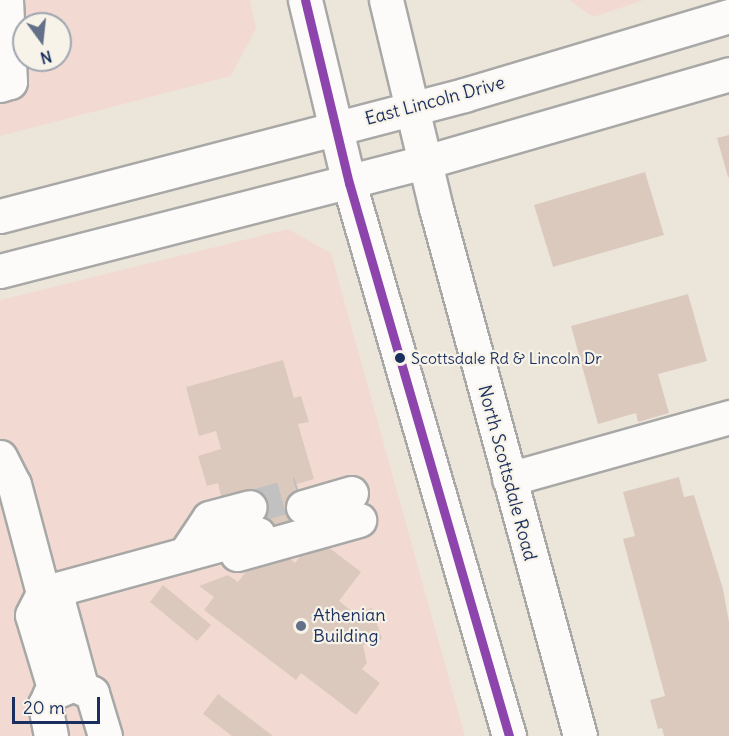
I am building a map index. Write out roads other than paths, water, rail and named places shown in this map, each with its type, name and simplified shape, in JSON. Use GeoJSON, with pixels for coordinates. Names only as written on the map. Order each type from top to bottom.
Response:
{"type":"FeatureCollection","features":[{"type":"Feature","properties":{"kind":"main road"},"geometry":{"type":"LineString","coordinates":[[0,85],[10,82],[6,0]]}},
{"type":"Feature","properties":{"kind":"main road"},"geometry":{"type":"LineString","coordinates":[[305,0],[349,183],[509,736]]}},
{"type":"Feature","properties":{"kind":"main road","name":"North Scottsdale Road"},"geometry":{"type":"LineString","coordinates":[[386,0],[425,162],[580,736]]}},
{"type":"Feature","properties":{"kind":"main road","name":"East Lincoln Drive"},"geometry":{"type":"LineString","coordinates":[[0,216],[412,108],[729,16]]}},
{"type":"Feature","properties":{"kind":"main road"},"geometry":{"type":"LineString","coordinates":[[0,271],[349,183],[729,74]]}},
{"type":"Feature","properties":{"kind":"main road"},"geometry":{"type":"LineString","coordinates":[[509,479],[729,417]]}},
{"type":"Feature","properties":{"kind":"main road"},"geometry":{"type":"LineString","coordinates":[[0,457],[14,484],[43,593],[59,605],[68,688]]}},
{"type":"Feature","properties":{"kind":"main road"},"geometry":{"type":"LineString","coordinates":[[185,554],[222,558],[353,500],[303,507]]}},
{"type":"Feature","properties":{"kind":"main road"},"geometry":{"type":"LineString","coordinates":[[43,593],[185,554],[254,520]]}},
{"type":"Feature","properties":{"kind":"main road"},"geometry":{"type":"LineString","coordinates":[[51,736],[45,705],[68,688]]}},
{"type":"Feature","properties":{"kind":"main road"},"geometry":{"type":"LineString","coordinates":[[68,688],[96,701],[105,736]]}},
{"type":"Feature","properties":{"kind":"tunnel"},"geometry":{"type":"LineString","coordinates":[[250,507],[299,493]]}},
{"type":"Feature","properties":{"kind":"place","name":"Scottsdale Rd & Lincoln Dr"},"geometry":{"type":"Point","coordinates":[400,358]}},
{"type":"Feature","properties":{"kind":"place","name":"Athenian Building"},"geometry":{"type":"Point","coordinates":[301,626]}}]}
